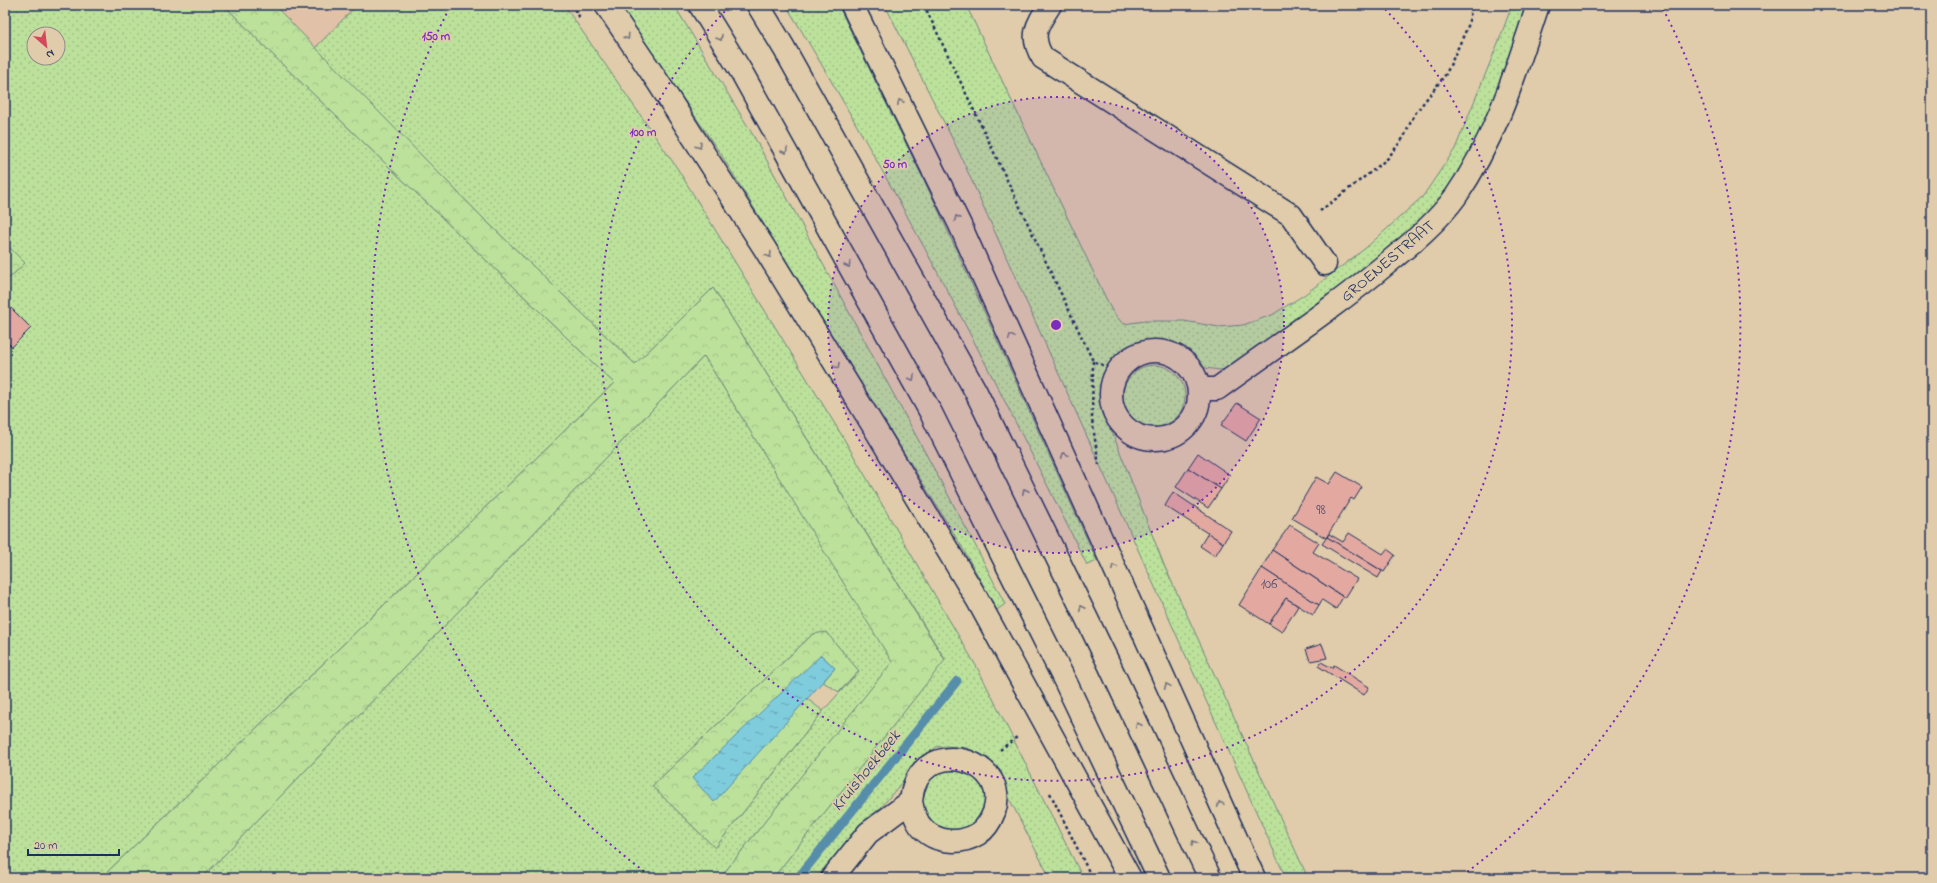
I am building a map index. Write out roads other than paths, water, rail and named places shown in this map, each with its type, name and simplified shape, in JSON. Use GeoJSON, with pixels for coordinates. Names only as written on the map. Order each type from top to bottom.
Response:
{"type":"FeatureCollection","features":[{"type":"Feature","properties":{"kind":"main road"},"geometry":{"type":"LineString","coordinates":[[606,5],[658,82],[756,235],[877,432],[977,599],[1130,878]]}},
{"type":"Feature","properties":{"kind":"main road"},"geometry":{"type":"LineString","coordinates":[[700,5],[742,73],[930,411],[1066,683],[1159,878]]}},
{"type":"Feature","properties":{"kind":"main road"},"geometry":{"type":"LineString","coordinates":[[758,5],[784,48],[975,390],[1107,660],[1210,878]]}},
{"type":"Feature","properties":{"kind":"main road"},"geometry":{"type":"LineString","coordinates":[[852,5],[960,225],[1254,878]]}},
{"type":"Feature","properties":{"kind":"main road"},"geometry":{"type":"LineString","coordinates":[[1050,5],[1034,33],[1036,47],[1043,58],[1291,214],[1325,264]]}},
{"type":"Feature","properties":{"kind":"main road","name":"GROENESTRAAT"},"geometry":{"type":"LineString","coordinates":[[1200,389],[1217,389],[1366,282],[1420,236],[1455,197],[1476,164],[1496,125],[1514,78],[1538,5]]}},
{"type":"Feature","properties":{"kind":"main road"},"geometry":{"type":"LineString","coordinates":[[1154,350],[1176,355],[1192,369],[1200,389],[1198,407],[1191,422],[1178,434],[1162,439],[1145,439],[1129,432],[1117,419],[1111,404],[1111,387],[1117,371],[1133,356],[1154,350]]}},
{"type":"Feature","properties":{"kind":"main road"},"geometry":{"type":"LineString","coordinates":[[832,878],[868,833],[911,801]]}},
{"type":"Feature","properties":{"kind":"water"},"geometry":{"type":"Polygon","coordinates":[[[821,655],[835,668],[714,802],[692,778],[821,655]]]}},
{"type":"Feature","properties":{"kind":"waterway","name":"Kruishoekbeek"},"geometry":{"type":"LineString","coordinates":[[798,878],[957,681]]}}]}
